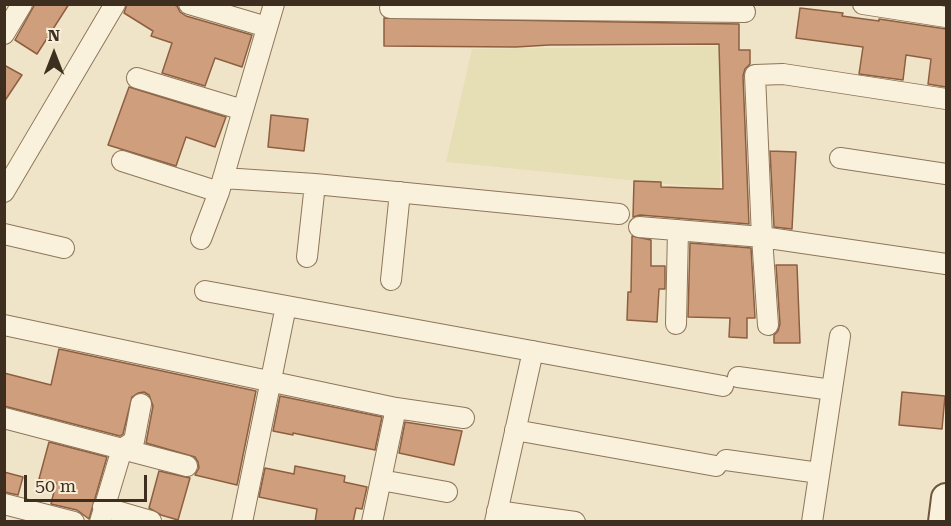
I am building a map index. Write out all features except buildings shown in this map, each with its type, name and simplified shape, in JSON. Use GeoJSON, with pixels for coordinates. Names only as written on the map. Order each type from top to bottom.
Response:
{"type":"FeatureCollection","features":[{"type":"Feature","properties":{"kind":"street"},"geometry":{"type":"LineString","coordinates":[[4,34],[22,4]]}},
{"type":"Feature","properties":{"kind":"street"},"geometry":{"type":"LineString","coordinates":[[4,192],[115,4]]}},
{"type":"Feature","properties":{"kind":"street"},"geometry":{"type":"LineString","coordinates":[[189,4],[267,27]]}},
{"type":"Feature","properties":{"kind":"street"},"geometry":{"type":"LineString","coordinates":[[201,239],[221,185],[274,4]]}},
{"type":"Feature","properties":{"kind":"street"},"geometry":{"type":"LineString","coordinates":[[863,4],[946,17]]}},
{"type":"Feature","properties":{"kind":"street"},"geometry":{"type":"LineString","coordinates":[[390,8],[616,8],[745,12]]}},
{"type":"Feature","properties":{"kind":"street"},"geometry":{"type":"LineString","coordinates":[[768,325],[755,75],[783,74],[946,99]]}},
{"type":"Feature","properties":{"kind":"street"},"geometry":{"type":"LineString","coordinates":[[136,78],[243,110]]}},
{"type":"Feature","properties":{"kind":"street"},"geometry":{"type":"LineString","coordinates":[[840,158],[946,174]]}},
{"type":"Feature","properties":{"kind":"street"},"geometry":{"type":"LineString","coordinates":[[122,161],[221,185],[315,184],[619,214]]}},
{"type":"Feature","properties":{"kind":"street"},"geometry":{"type":"LineString","coordinates":[[307,257],[315,184]]}},
{"type":"Feature","properties":{"kind":"street"},"geometry":{"type":"LineString","coordinates":[[391,280],[400,192]]}},
{"type":"Feature","properties":{"kind":"street"},"geometry":{"type":"LineString","coordinates":[[639,227],[762,237],[946,264]]}},
{"type":"Feature","properties":{"kind":"street"},"geometry":{"type":"LineString","coordinates":[[676,324],[678,230]]}},
{"type":"Feature","properties":{"kind":"street"},"geometry":{"type":"LineString","coordinates":[[4,234],[64,248]]}},
{"type":"Feature","properties":{"kind":"street"},"geometry":{"type":"LineString","coordinates":[[205,291],[533,351],[730,381],[832,390]]}},
{"type":"Feature","properties":{"kind":"street"},"geometry":{"type":"LineString","coordinates":[[242,522],[286,306]]}},
{"type":"Feature","properties":{"kind":"street"},"geometry":{"type":"LineString","coordinates":[[4,325],[396,408],[464,418]]}},
{"type":"Feature","properties":{"kind":"street"},"geometry":{"type":"LineString","coordinates":[[812,522],[840,336]]}},
{"type":"Feature","properties":{"kind":"street"},"geometry":{"type":"LineString","coordinates":[[533,351],[496,516],[575,522]]}},
{"type":"Feature","properties":{"kind":"street"},"geometry":{"type":"LineString","coordinates":[[141,404],[134,441],[122,449],[102,514],[152,521]]}},
{"type":"Feature","properties":{"kind":"street"},"geometry":{"type":"LineString","coordinates":[[372,522],[396,408]]}},
{"type":"Feature","properties":{"kind":"street"},"geometry":{"type":"LineString","coordinates":[[4,418],[187,466]]}},
{"type":"Feature","properties":{"kind":"street"},"geometry":{"type":"LineString","coordinates":[[515,430],[721,463],[819,473]]}},
{"type":"Feature","properties":{"kind":"street"},"geometry":{"type":"LineString","coordinates":[[381,480],[447,492]]}},
{"type":"Feature","properties":{"kind":"street"},"geometry":{"type":"LineString","coordinates":[[944,522],[946,498]]}},
{"type":"Feature","properties":{"kind":"street"},"geometry":{"type":"LineString","coordinates":[[4,504],[74,522]]}},
{"type":"Feature","properties":{"kind":"shaded area"},"geometry":{"type":"Polygon","coordinates":[[[719,46],[720,189],[446,162],[472,49],[719,46]]]}}]}
